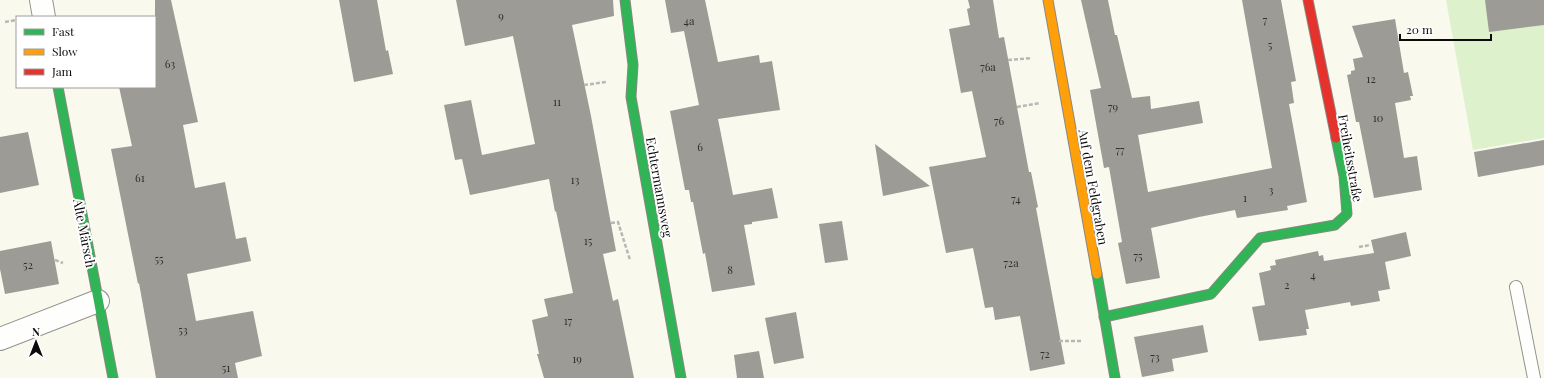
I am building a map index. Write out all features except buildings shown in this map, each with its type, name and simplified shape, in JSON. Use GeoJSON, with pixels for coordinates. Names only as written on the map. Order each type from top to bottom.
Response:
{"type":"FeatureCollection","features":[{"type":"Feature","properties":{"kind":"street"},"geometry":{"type":"LineString","coordinates":[[41,0],[44,16]]}},
{"type":"Feature","properties":{"kind":"street","name":"Echtermannsweg"},"geometry":{"type":"LineString","coordinates":[[625,0],[633,66],[631,97],[681,378]]}},
{"type":"Feature","properties":{"kind":"street","name":"Auf dem Feldgraben"},"geometry":{"type":"LineString","coordinates":[[1048,0],[1115,378]]}},
{"type":"Feature","properties":{"kind":"street","name":"Freiheitsstraße"},"geometry":{"type":"LineString","coordinates":[[1104,317],[1211,294],[1260,238],[1335,225],[1347,214],[1344,176],[1308,0]]}},
{"type":"Feature","properties":{"kind":"street","name":"Alte Märsch"},"geometry":{"type":"LineString","coordinates":[[58,88],[113,378]]}},
{"type":"Feature","properties":{"kind":"street"},"geometry":{"type":"LineString","coordinates":[[0,340],[98,302]]}},
{"type":"Feature","properties":{"kind":"lane"},"geometry":{"type":"LineString","coordinates":[[1516,287],[1534,378]]}},
{"type":"Feature","properties":{"kind":"path"},"geometry":{"type":"LineString","coordinates":[[5,22],[16,20]]}},
{"type":"Feature","properties":{"kind":"path"},"geometry":{"type":"LineString","coordinates":[[611,223],[618,222],[630,260]]}},
{"type":"Feature","properties":{"kind":"path"},"geometry":{"type":"LineString","coordinates":[[1359,247],[1371,245]]}},
{"type":"Feature","properties":{"kind":"green space"},"geometry":{"type":"Polygon","coordinates":[[[1446,0],[1544,0],[1544,138],[1473,150],[1446,0]]]}},
{"type":"Feature","properties":{"kind":"traffic: fast"},"geometry":{"type":"LineString","coordinates":[[625,0],[633,65],[631,97],[681,378]]}},
{"type":"Feature","properties":{"kind":"traffic: fast"},"geometry":{"type":"LineString","coordinates":[[58,88],[113,378]]}},
{"type":"Feature","properties":{"kind":"traffic: fast"},"geometry":{"type":"LineString","coordinates":[[1104,317],[1211,294],[1260,238],[1335,225],[1347,214],[1344,176],[1336,138]]}},
{"type":"Feature","properties":{"kind":"traffic: fast"},"geometry":{"type":"LineString","coordinates":[[1097,274],[1115,378]]}},
{"type":"Feature","properties":{"kind":"traffic: slow"},"geometry":{"type":"LineString","coordinates":[[1048,0],[1097,274]]}},
{"type":"Feature","properties":{"kind":"traffic: jam"},"geometry":{"type":"LineString","coordinates":[[1308,0],[1336,138]]}}]}
